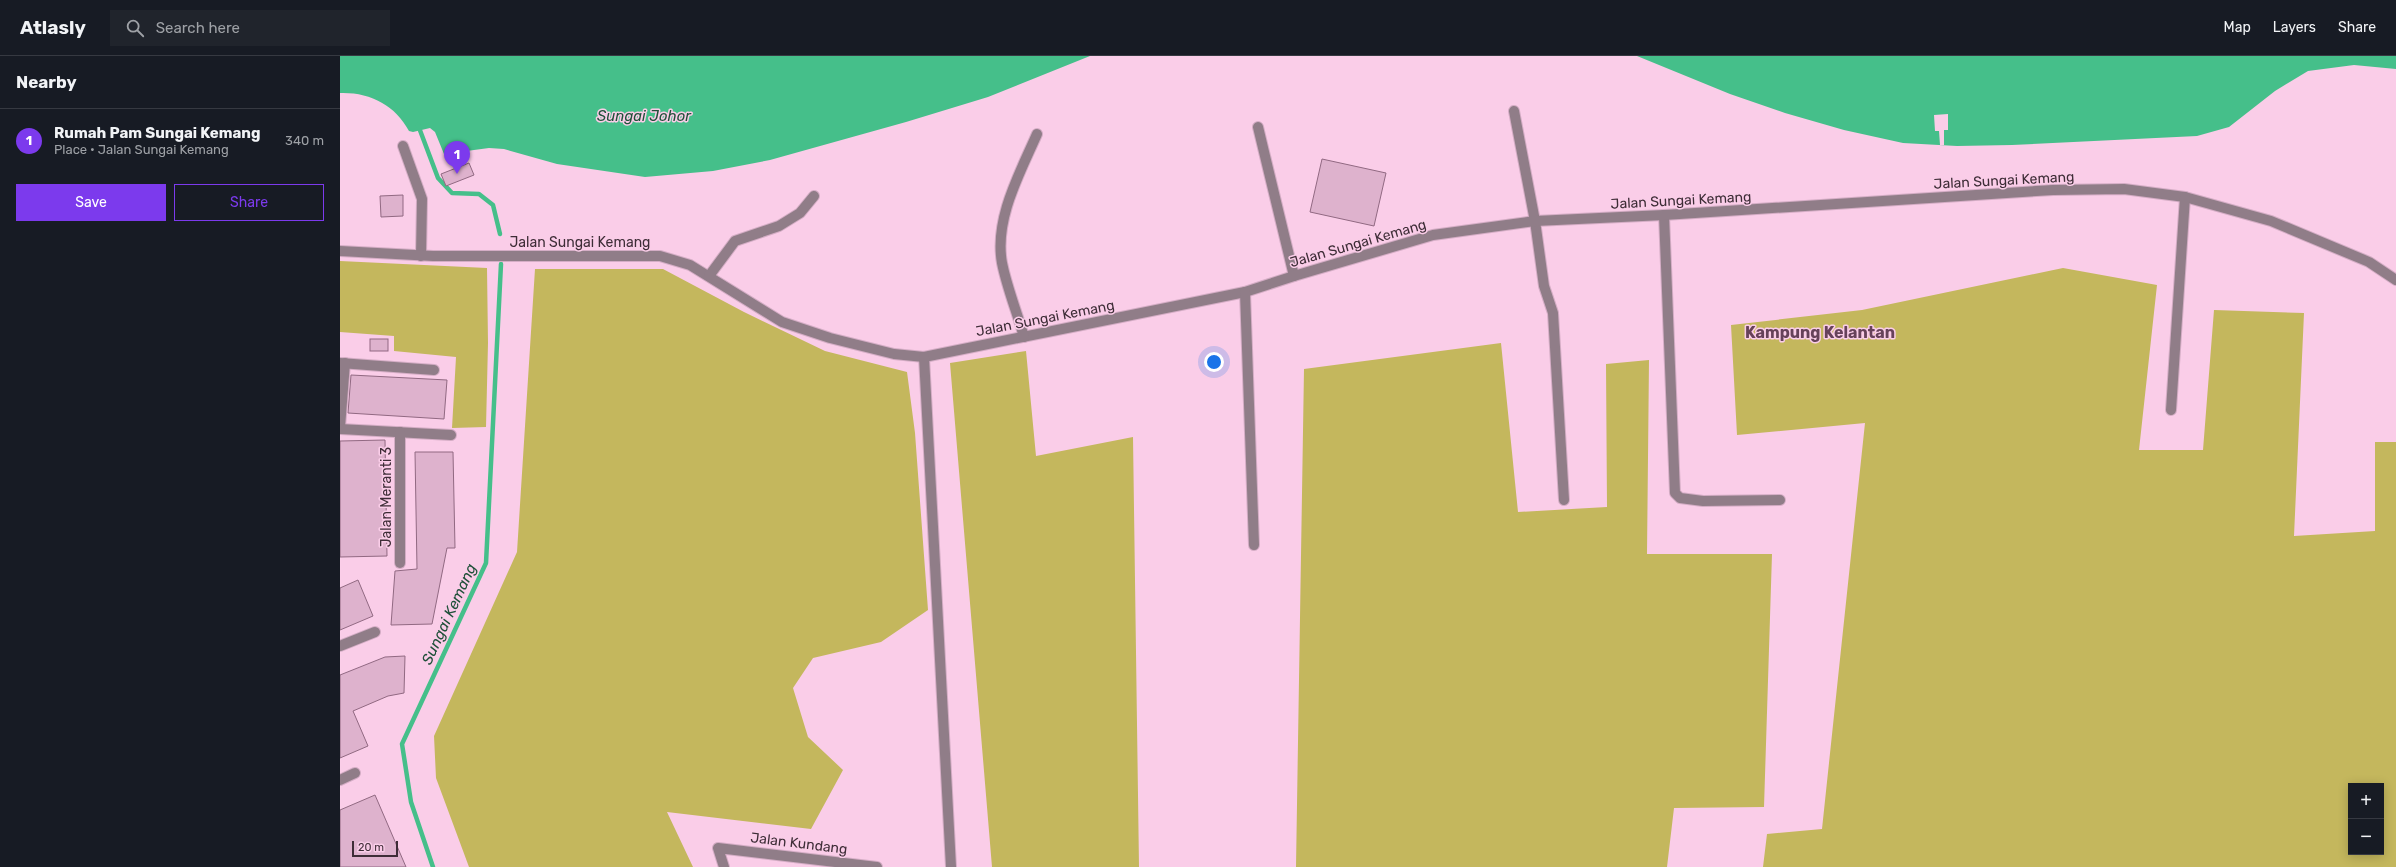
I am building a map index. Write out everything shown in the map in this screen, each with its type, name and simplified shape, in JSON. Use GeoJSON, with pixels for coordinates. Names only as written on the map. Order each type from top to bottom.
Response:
{"type":"FeatureCollection","features":[{"type":"Feature","properties":{"kind":"street"},"geometry":{"type":"LineString","coordinates":[[1514,111],[1535,221],[1544,286],[1553,313],[1564,500]]}},
{"type":"Feature","properties":{"kind":"street"},"geometry":{"type":"LineString","coordinates":[[1258,127],[1294,276]]}},
{"type":"Feature","properties":{"kind":"street"},"geometry":{"type":"LineString","coordinates":[[1024,337],[1002,262],[1001,237],[1011,193],[1037,134]]}},
{"type":"Feature","properties":{"kind":"street"},"geometry":{"type":"LineString","coordinates":[[403,146],[422,199],[421,256]]}},
{"type":"Feature","properties":{"kind":"street","name":"Jalan Sungai Kemang"},"geometry":{"type":"LineString","coordinates":[[340,251],[421,256],[660,256],[690,265],[782,322],[830,338],[894,354],[924,357],[1245,292],[1433,235],[1535,221],[1664,215],[2053,190],[2124,189],[2185,197],[2271,222],[2369,262],[2396,280]]}},
{"type":"Feature","properties":{"kind":"street"},"geometry":{"type":"LineString","coordinates":[[709,276],[735,241],[779,226],[800,213],[814,196]]}},
{"type":"Feature","properties":{"kind":"street"},"geometry":{"type":"LineString","coordinates":[[2171,410],[2185,197]]}},
{"type":"Feature","properties":{"kind":"street"},"geometry":{"type":"LineString","coordinates":[[1664,215],[1673,485],[1675,493],[1680,498],[1697,500],[1780,500]]}},
{"type":"Feature","properties":{"kind":"street"},"geometry":{"type":"LineString","coordinates":[[1245,292],[1254,545]]}},
{"type":"Feature","properties":{"kind":"street"},"geometry":{"type":"LineString","coordinates":[[924,357],[951,867]]}},
{"type":"Feature","properties":{"kind":"street"},"geometry":{"type":"LineString","coordinates":[[434,370],[342,363],[340,428],[451,434]]}},
{"type":"Feature","properties":{"kind":"street","name":"Jalan Meranti 3"},"geometry":{"type":"LineString","coordinates":[[400,432],[400,562]]}},
{"type":"Feature","properties":{"kind":"street"},"geometry":{"type":"LineString","coordinates":[[340,646],[375,632]]}},
{"type":"Feature","properties":{"kind":"street"},"geometry":{"type":"LineString","coordinates":[[340,780],[355,774]]}},
{"type":"Feature","properties":{"kind":"street","name":"Jalan Kundang"},"geometry":{"type":"LineString","coordinates":[[724,867],[718,848],[877,867]]}},
{"type":"Feature","properties":{"kind":"shaded area"},"geometry":{"type":"Polygon","coordinates":[[[340,261],[487,268],[488,343],[486,427],[452,428],[456,357],[394,351],[394,336],[340,332],[340,261]]]}},
{"type":"Feature","properties":{"kind":"shaded area"},"geometry":{"type":"Polygon","coordinates":[[[2063,268],[2157,285],[2139,450],[2203,450],[2214,310],[2304,313],[2294,536],[2375,531],[2375,442],[2396,442],[2396,867],[1763,867],[1767,834],[1822,829],[1865,423],[1737,435],[1731,325],[1862,310],[2063,268]]]}},
{"type":"Feature","properties":{"kind":"shaded area"},"geometry":{"type":"Polygon","coordinates":[[[535,269],[663,269],[744,312],[825,351],[907,372],[915,433],[928,610],[881,642],[813,658],[793,688],[808,737],[843,770],[811,829],[667,812],[693,867],[469,867],[436,778],[434,736],[517,552],[535,269]]]}},
{"type":"Feature","properties":{"kind":"shaded area"},"geometry":{"type":"Polygon","coordinates":[[[1501,343],[1518,512],[1607,507],[1606,364],[1649,360],[1647,554],[1772,554],[1764,807],[1674,808],[1667,867],[1296,867],[1304,369],[1501,343]]]}},
{"type":"Feature","properties":{"kind":"shaded area"},"geometry":{"type":"Polygon","coordinates":[[[1026,351],[1036,456],[1133,437],[1139,867],[992,867],[950,363],[1026,351]]]}},
{"type":"Feature","properties":{"kind":"water","name":"Sungai Johor"},"geometry":{"type":"Polygon","coordinates":[[[340,56],[1090,56],[988,97],[906,122],[770,160],[713,171],[645,177],[557,164],[504,149],[489,148],[444,154],[435,132],[430,128],[413,132],[409,131],[397,114],[380,102],[361,95],[340,93],[340,56]]]}},
{"type":"Feature","properties":{"kind":"water"},"geometry":{"type":"Polygon","coordinates":[[[1637,56],[2396,56],[2396,69],[2354,65],[2308,71],[2275,91],[2229,127],[2197,136],[2012,145],[1957,146],[1903,143],[1844,130],[1785,113],[1730,94],[1637,56]]]}},
{"type":"Feature","properties":{"kind":"pier"},"geometry":{"type":"Polygon","coordinates":[[[1948,114],[1948,130],[1944,130],[1944,145],[1940,145],[1939,131],[1935,131],[1934,115],[1948,114]]]}},
{"type":"Feature","properties":{"kind":"building"},"geometry":{"type":"Polygon","coordinates":[[[1322,159],[1386,173],[1374,226],[1310,212],[1322,159]]]}},
{"type":"Feature","properties":{"kind":"building"},"geometry":{"type":"Polygon","coordinates":[[[469,163],[474,175],[446,186],[441,174],[469,163]]]}},
{"type":"Feature","properties":{"kind":"building"},"geometry":{"type":"Polygon","coordinates":[[[403,195],[403,216],[381,217],[380,196],[403,195]]]}},
{"type":"Feature","properties":{"kind":"building"},"geometry":{"type":"Polygon","coordinates":[[[370,339],[388,339],[388,351],[370,351],[370,339]]]}},
{"type":"Feature","properties":{"kind":"building"},"geometry":{"type":"Polygon","coordinates":[[[351,375],[447,380],[444,419],[348,413],[351,375]]]}},
{"type":"Feature","properties":{"kind":"building"},"geometry":{"type":"Polygon","coordinates":[[[385,440],[387,556],[340,557],[340,441],[385,440]]]}},
{"type":"Feature","properties":{"kind":"building"},"geometry":{"type":"Polygon","coordinates":[[[415,452],[453,452],[455,548],[447,548],[432,624],[391,625],[395,571],[417,569],[415,452]]]}},
{"type":"Feature","properties":{"kind":"building"},"geometry":{"type":"Polygon","coordinates":[[[358,580],[373,616],[340,630],[340,588],[358,580]]]}},
{"type":"Feature","properties":{"kind":"building"},"geometry":{"type":"Polygon","coordinates":[[[405,656],[404,693],[388,696],[353,711],[368,746],[340,758],[340,675],[385,657],[405,656]]]}},
{"type":"Feature","properties":{"kind":"building"},"geometry":{"type":"Polygon","coordinates":[[[375,795],[406,867],[340,867],[340,810],[375,795]]]}},
{"type":"Feature","properties":{"kind":"waterway","name":"Sungai Kemang"},"geometry":{"type":"LineString","coordinates":[[418,125],[438,178],[452,193],[479,194],[493,205],[500,234]]}},
{"type":"Feature","properties":{"kind":"waterway","name":"Sungai Kemang"},"geometry":{"type":"LineString","coordinates":[[433,867],[411,802],[402,744],[486,563],[501,264]]}},
{"type":"Feature","properties":{"kind":"place","name":"Rumah Pam Sungai Kemang"},"geometry":{"type":"Point","coordinates":[457,174]}},
{"type":"Feature","properties":{"kind":"district","name":"Kampung Kelantan"},"geometry":{"type":"Point","coordinates":[1820,332]}}]}
